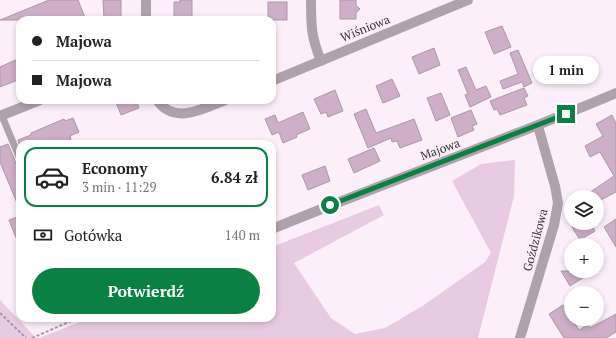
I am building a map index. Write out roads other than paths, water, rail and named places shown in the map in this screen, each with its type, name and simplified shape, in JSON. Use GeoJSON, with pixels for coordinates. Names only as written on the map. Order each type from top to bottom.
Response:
{"type":"FeatureCollection","features":[{"type":"Feature","properties":{"kind":"street"},"geometry":{"type":"LineString","coordinates":[[146,0],[146,16]]}},
{"type":"Feature","properties":{"kind":"street"},"geometry":{"type":"LineString","coordinates":[[311,0],[312,32],[314,44],[321,61]]}},
{"type":"Feature","properties":{"kind":"street","name":"Wiśniowa"},"geometry":{"type":"LineString","coordinates":[[276,79],[468,0]]}},
{"type":"Feature","properties":{"kind":"street","name":"Majowa"},"geometry":{"type":"LineString","coordinates":[[276,227],[398,178],[538,126],[616,93]]}},
{"type":"Feature","properties":{"kind":"street"},"geometry":{"type":"LineString","coordinates":[[1,116],[30,104]]}},
{"type":"Feature","properties":{"kind":"street"},"geometry":{"type":"LineString","coordinates":[[159,104],[167,110],[185,114],[196,112],[215,104]]}},
{"type":"Feature","properties":{"kind":"street","name":"Goździkowa"},"geometry":{"type":"LineString","coordinates":[[520,338],[554,225],[558,203],[550,167],[538,126]]}},
{"type":"Feature","properties":{"kind":"lane"},"geometry":{"type":"LineString","coordinates":[[1,116],[16,149]]}}]}
